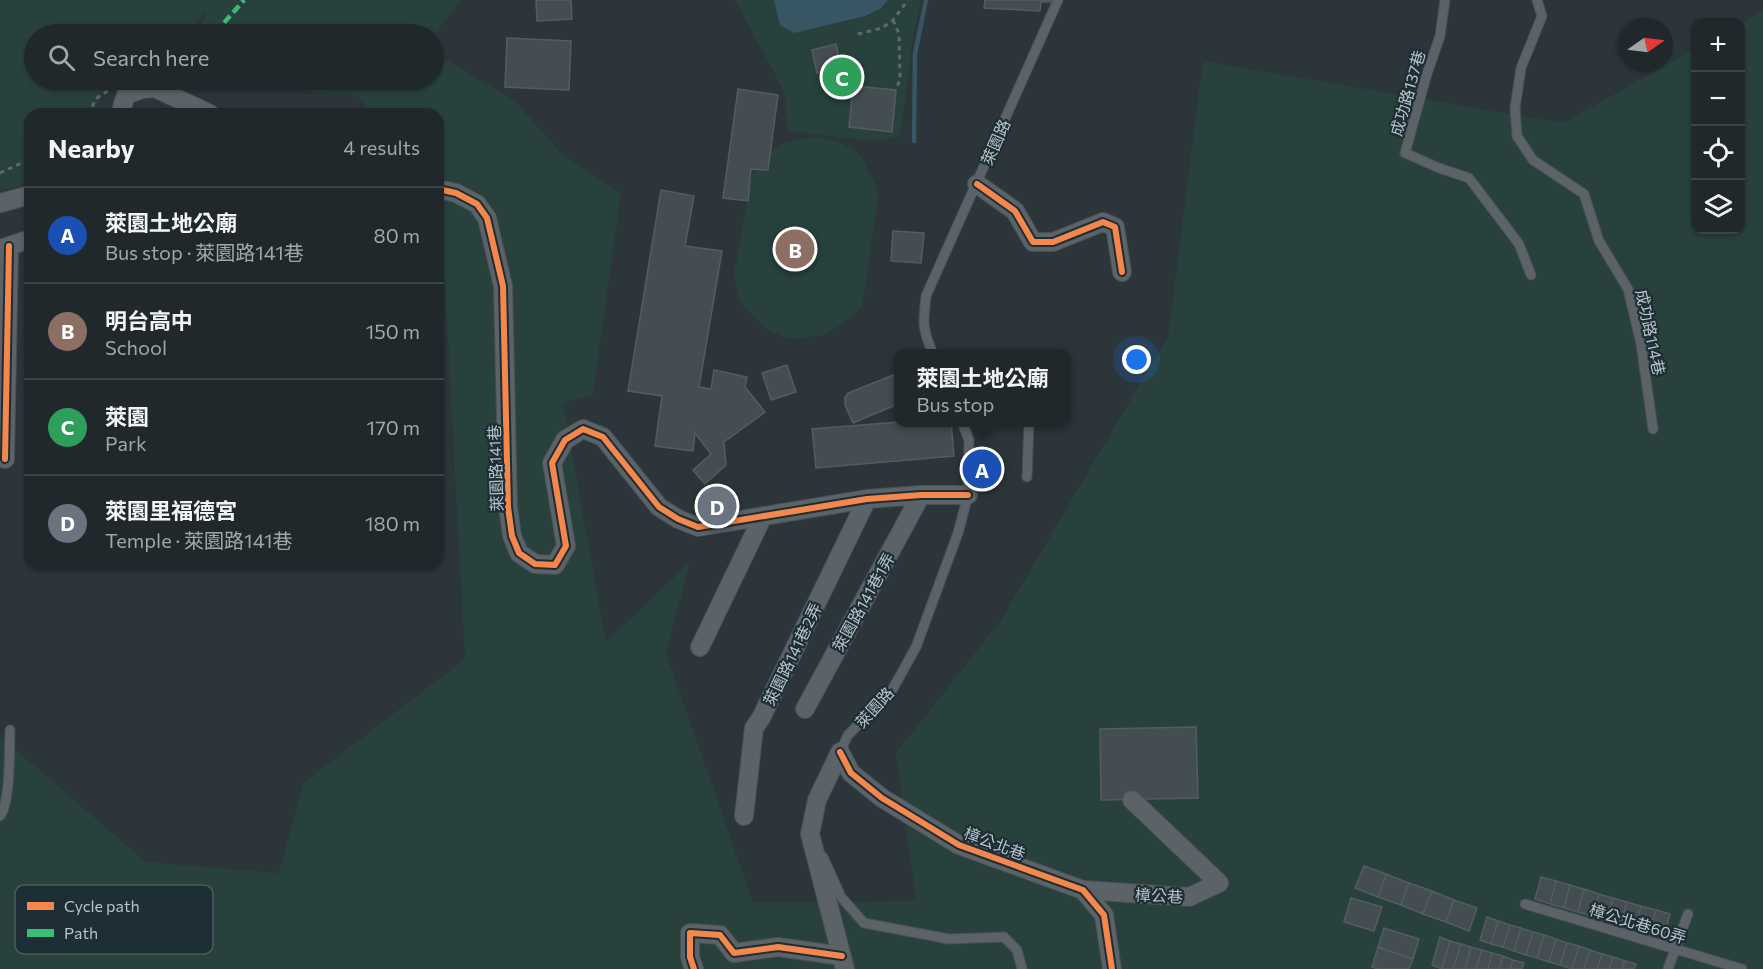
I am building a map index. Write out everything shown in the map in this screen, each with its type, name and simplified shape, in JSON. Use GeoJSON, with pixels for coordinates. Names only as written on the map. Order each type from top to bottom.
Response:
{"type":"FeatureCollection","features":[{"type":"Feature","properties":{"kind":"street"},"geometry":{"type":"LineString","coordinates":[[122,108],[126,95],[139,90]]}},
{"type":"Feature","properties":{"kind":"street"},"geometry":{"type":"LineString","coordinates":[[159,90],[197,108]]}},
{"type":"Feature","properties":{"kind":"street"},"geometry":{"type":"LineString","coordinates":[[977,184],[1015,211],[1033,242],[1053,242],[1103,222],[1115,227],[1122,272]]}},
{"type":"Feature","properties":{"kind":"street","name":"萊園路141巷"},"geometry":{"type":"LineString","coordinates":[[444,190],[456,193],[477,204],[486,218],[503,286],[508,507],[512,536],[519,553],[535,564],[555,565],[566,546],[552,463],[565,440],[583,429],[603,437],[659,507],[678,519],[698,527],[867,499],[921,495],[968,495]]}},
{"type":"Feature","properties":{"kind":"street"},"geometry":{"type":"LineString","coordinates":[[0,203],[24,197]]}},
{"type":"Feature","properties":{"kind":"street"},"geometry":{"type":"LineString","coordinates":[[5,459],[5,248],[24,241]]}},
{"type":"Feature","properties":{"kind":"street","name":"萊園路141巷1弄"},"geometry":{"type":"LineString","coordinates":[[805,709],[921,495]]}},
{"type":"Feature","properties":{"kind":"street","name":"萊園路141巷2弄"},"geometry":{"type":"LineString","coordinates":[[744,816],[754,728],[761,718],[867,499]]}},
{"type":"Feature","properties":{"kind":"street"},"geometry":{"type":"LineString","coordinates":[[700,647],[763,516]]}},
{"type":"Feature","properties":{"kind":"street","name":"萊園路"},"geometry":{"type":"LineString","coordinates":[[694,969],[690,957],[690,933],[720,934],[734,953],[778,947],[844,963],[810,834],[817,800],[840,752]]}},
{"type":"Feature","properties":{"kind":"street","name":"樟公北巷"},"geometry":{"type":"LineString","coordinates":[[840,752],[851,773],[882,798],[959,845],[1083,890]]}},
{"type":"Feature","properties":{"kind":"street","name":"樟公巷"},"geometry":{"type":"LineString","coordinates":[[1083,890],[1189,897],[1219,883],[1132,800]]}},
{"type":"Feature","properties":{"kind":"street"},"geometry":{"type":"LineString","coordinates":[[1083,890],[1104,915],[1112,969]]}},
{"type":"Feature","properties":{"kind":"lane","name":"萊園路"},"geometry":{"type":"LineString","coordinates":[[931,349],[924,331],[926,296],[1058,0]]}},
{"type":"Feature","properties":{"kind":"lane","name":"成功路137巷"},"geometry":{"type":"LineString","coordinates":[[1445,0],[1440,36],[1405,153],[1469,178],[1519,244],[1531,275]]}},
{"type":"Feature","properties":{"kind":"lane","name":"成功路114巷"},"geometry":{"type":"LineString","coordinates":[[1537,0],[1542,16],[1521,68],[1515,108],[1517,136],[1533,160],[1584,194],[1599,241],[1628,290],[1641,344],[1653,429]]}},
{"type":"Feature","properties":{"kind":"lane","name":"萊園路"},"geometry":{"type":"LineString","coordinates":[[840,752],[848,735],[891,692],[916,647],[958,533],[968,495],[969,440],[964,427]]}},
{"type":"Feature","properties":{"kind":"lane"},"geometry":{"type":"LineString","coordinates":[[1027,477],[1029,427]]}},
{"type":"Feature","properties":{"kind":"lane"},"geometry":{"type":"LineString","coordinates":[[0,816],[8,790],[10,730]]}},
{"type":"Feature","properties":{"kind":"lane"},"geometry":{"type":"LineString","coordinates":[[810,834],[842,897],[864,923],[949,939],[1004,937],[1017,950],[1022,969]]}},
{"type":"Feature","properties":{"kind":"lane","name":"樟公北巷60弄"},"geometry":{"type":"LineString","coordinates":[[1525,904],[1742,969]]}},
{"type":"Feature","properties":{"kind":"lane"},"geometry":{"type":"LineString","coordinates":[[1668,969],[1688,914]]}},
{"type":"Feature","properties":{"kind":"path"},"geometry":{"type":"LineString","coordinates":[[858,34],[882,28],[893,20],[908,0]]}},
{"type":"Feature","properties":{"kind":"path"},"geometry":{"type":"LineString","coordinates":[[893,20],[899,34],[900,78],[896,90]]}},
{"type":"Feature","properties":{"kind":"path"},"geometry":{"type":"LineString","coordinates":[[91,108],[98,97],[108,90]]}},
{"type":"Feature","properties":{"kind":"path"},"geometry":{"type":"LineString","coordinates":[[0,173],[24,162]]}},
{"type":"Feature","properties":{"kind":"green space"},"geometry":{"type":"Polygon","coordinates":[[[0,0],[460,0],[443,24],[201,24],[207,11],[194,24],[24,24],[24,90],[104,90],[96,108],[24,108],[24,184],[0,191],[0,0]]]}},
{"type":"Feature","properties":{"kind":"green space"},"geometry":{"type":"Polygon","coordinates":[[[735,0],[921,0],[913,37],[900,137],[873,141],[787,131],[785,93],[735,0]]]}},
{"type":"Feature","properties":{"kind":"green space"},"geometry":{"type":"Polygon","coordinates":[[[1763,11],[1763,969],[0,969],[0,736],[146,862],[279,873],[303,783],[465,659],[444,267],[444,108],[367,108],[358,96],[290,90],[444,90],[444,58],[516,102],[560,152],[621,193],[593,394],[563,403],[606,642],[690,562],[666,653],[753,902],[916,901],[896,753],[1001,620],[1168,336],[1203,61],[1563,123],[1654,72],[1673,72],[1673,61],[1691,51],[1691,234],[1745,234],[1745,22],[1763,11]]]}},
{"type":"Feature","properties":{"kind":"green space"},"geometry":{"type":"Polygon","coordinates":[[[807,138],[836,141],[854,150],[862,157],[878,196],[861,308],[824,335],[798,339],[787,338],[768,330],[746,309],[739,297],[734,274],[752,174],[763,158],[775,148],[807,138]]]}},
{"type":"Feature","properties":{"kind":"water"},"geometry":{"type":"Polygon","coordinates":[[[774,0],[888,0],[881,8],[865,16],[794,33],[780,25],[774,0]]]}},
{"type":"Feature","properties":{"kind":"building"},"geometry":{"type":"Polygon","coordinates":[[[536,0],[571,0],[572,19],[537,21],[536,0]]]}},
{"type":"Feature","properties":{"kind":"building"},"geometry":{"type":"Polygon","coordinates":[[[985,0],[1052,0],[1052,2],[1041,2],[1040,11],[984,8],[985,0]]]}},
{"type":"Feature","properties":{"kind":"building"},"geometry":{"type":"Polygon","coordinates":[[[507,38],[571,41],[569,90],[505,87],[507,38]]]}},
{"type":"Feature","properties":{"kind":"building"},"geometry":{"type":"Polygon","coordinates":[[[836,44],[841,68],[817,73],[812,50],[836,44]]]}},
{"type":"Feature","properties":{"kind":"building"},"geometry":{"type":"Polygon","coordinates":[[[853,86],[896,90],[892,132],[849,127],[853,86]]]}},
{"type":"Feature","properties":{"kind":"building"},"geometry":{"type":"Polygon","coordinates":[[[738,89],[778,95],[768,170],[751,169],[748,201],[723,198],[738,89]]]}},
{"type":"Feature","properties":{"kind":"building"},"geometry":{"type":"Polygon","coordinates":[[[661,190],[694,196],[685,246],[722,251],[699,387],[711,389],[714,370],[747,377],[745,387],[765,412],[724,442],[726,465],[705,484],[693,470],[711,454],[695,433],[693,451],[655,446],[662,396],[628,391],[661,190]]]}},
{"type":"Feature","properties":{"kind":"building"},"geometry":{"type":"Polygon","coordinates":[[[893,231],[924,233],[921,263],[891,261],[893,231]]]}},
{"type":"Feature","properties":{"kind":"building"},"geometry":{"type":"Polygon","coordinates":[[[787,365],[796,392],[771,400],[762,373],[787,365]]]}},
{"type":"Feature","properties":{"kind":"building"},"geometry":{"type":"Polygon","coordinates":[[[894,375],[894,406],[853,423],[845,405],[848,393],[894,375]]]}},
{"type":"Feature","properties":{"kind":"building"},"geometry":{"type":"Polygon","coordinates":[[[894,422],[894,427],[951,427],[954,456],[816,468],[812,429],[894,422]]]}},
{"type":"Feature","properties":{"kind":"building"},"geometry":{"type":"Polygon","coordinates":[[[1196,727],[1198,798],[1101,800],[1100,729],[1196,727]]]}},
{"type":"Feature","properties":{"kind":"building"},"geometry":{"type":"Polygon","coordinates":[[[1364,866],[1386,874],[1378,897],[1355,888],[1364,866]]]}},
{"type":"Feature","properties":{"kind":"building"},"geometry":{"type":"Polygon","coordinates":[[[1386,874],[1409,883],[1401,905],[1378,897],[1386,874]]]}},
{"type":"Feature","properties":{"kind":"building"},"geometry":{"type":"Polygon","coordinates":[[[1541,877],[1556,881],[1550,904],[1535,899],[1541,877]]]}},
{"type":"Feature","properties":{"kind":"building"},"geometry":{"type":"Polygon","coordinates":[[[1556,881],[1570,885],[1564,908],[1550,904],[1556,881]]]}},
{"type":"Feature","properties":{"kind":"building"},"geometry":{"type":"Polygon","coordinates":[[[1409,883],[1432,891],[1423,914],[1401,905],[1409,883]]]}},
{"type":"Feature","properties":{"kind":"building"},"geometry":{"type":"Polygon","coordinates":[[[1570,885],[1584,889],[1578,912],[1564,908],[1570,885]]]}},
{"type":"Feature","properties":{"kind":"building"},"geometry":{"type":"Polygon","coordinates":[[[1584,889],[1599,894],[1592,916],[1578,912],[1584,889]]]}},
{"type":"Feature","properties":{"kind":"building"},"geometry":{"type":"Polygon","coordinates":[[[1432,891],[1454,900],[1446,922],[1423,914],[1432,891]]]}},
{"type":"Feature","properties":{"kind":"building"},"geometry":{"type":"Polygon","coordinates":[[[1599,894],[1613,898],[1607,920],[1592,916],[1599,894]]]}},
{"type":"Feature","properties":{"kind":"building"},"geometry":{"type":"Polygon","coordinates":[[[1351,898],[1382,907],[1374,931],[1344,922],[1351,898]]]}},
{"type":"Feature","properties":{"kind":"building"},"geometry":{"type":"Polygon","coordinates":[[[1613,898],[1627,902],[1621,924],[1607,920],[1613,898]]]}},
{"type":"Feature","properties":{"kind":"building"},"geometry":{"type":"Polygon","coordinates":[[[1454,900],[1477,908],[1469,931],[1446,922],[1454,900]]]}},
{"type":"Feature","properties":{"kind":"building"},"geometry":{"type":"Polygon","coordinates":[[[1627,902],[1641,906],[1635,928],[1621,924],[1627,902]]]}},
{"type":"Feature","properties":{"kind":"building"},"geometry":{"type":"Polygon","coordinates":[[[1641,906],[1656,910],[1649,932],[1635,928],[1641,906]]]}},
{"type":"Feature","properties":{"kind":"building"},"geometry":{"type":"Polygon","coordinates":[[[1656,910],[1670,914],[1664,936],[1649,932],[1656,910]]]}},
{"type":"Feature","properties":{"kind":"building"},"geometry":{"type":"Polygon","coordinates":[[[1487,917],[1498,921],[1491,944],[1480,940],[1487,917]]]}},
{"type":"Feature","properties":{"kind":"building"},"geometry":{"type":"Polygon","coordinates":[[[1498,921],[1510,925],[1503,947],[1491,944],[1498,921]]]}},
{"type":"Feature","properties":{"kind":"building"},"geometry":{"type":"Polygon","coordinates":[[[1510,925],[1521,928],[1514,951],[1503,947],[1510,925]]]}},
{"type":"Feature","properties":{"kind":"building"},"geometry":{"type":"Polygon","coordinates":[[[1384,928],[1419,939],[1413,959],[1378,947],[1384,928]]]}},
{"type":"Feature","properties":{"kind":"building"},"geometry":{"type":"Polygon","coordinates":[[[1521,928],[1533,932],[1526,955],[1514,951],[1521,928]]]}},
{"type":"Feature","properties":{"kind":"building"},"geometry":{"type":"Polygon","coordinates":[[[1533,932],[1544,935],[1537,958],[1526,955],[1533,932]]]}},
{"type":"Feature","properties":{"kind":"building"},"geometry":{"type":"Polygon","coordinates":[[[1544,935],[1556,939],[1549,962],[1537,958],[1544,935]]]}},
{"type":"Feature","properties":{"kind":"building"},"geometry":{"type":"Polygon","coordinates":[[[1440,937],[1450,941],[1442,969],[1432,965],[1440,937]]]}},
{"type":"Feature","properties":{"kind":"building"},"geometry":{"type":"Polygon","coordinates":[[[1556,939],[1567,943],[1560,965],[1549,962],[1556,939]]]}},
{"type":"Feature","properties":{"kind":"building"},"geometry":{"type":"Polygon","coordinates":[[[1450,941],[1461,944],[1453,969],[1442,969],[1450,941]]]}},
{"type":"Feature","properties":{"kind":"building"},"geometry":{"type":"Polygon","coordinates":[[[1567,943],[1579,946],[1572,969],[1560,965],[1567,943]]]}},
{"type":"Feature","properties":{"kind":"building"},"geometry":{"type":"Polygon","coordinates":[[[1461,944],[1471,947],[1465,969],[1453,969],[1461,944]]]}},
{"type":"Feature","properties":{"kind":"building"},"geometry":{"type":"Polygon","coordinates":[[[1579,946],[1590,950],[1584,969],[1572,969],[1579,946]]]}},
{"type":"Feature","properties":{"kind":"building"},"geometry":{"type":"Polygon","coordinates":[[[1378,947],[1413,959],[1409,969],[1372,967],[1378,947]]]}},
{"type":"Feature","properties":{"kind":"building"},"geometry":{"type":"Polygon","coordinates":[[[1471,947],[1482,950],[1476,969],[1465,969],[1471,947]]]}},
{"type":"Feature","properties":{"kind":"building"},"geometry":{"type":"Polygon","coordinates":[[[1482,950],[1492,953],[1488,969],[1476,969],[1482,950]]]}},
{"type":"Feature","properties":{"kind":"building"},"geometry":{"type":"Polygon","coordinates":[[[1590,950],[1602,954],[1597,969],[1584,969],[1590,950]]]}},
{"type":"Feature","properties":{"kind":"building"},"geometry":{"type":"Polygon","coordinates":[[[1492,953],[1503,956],[1499,969],[1488,969],[1492,953]]]}},
{"type":"Feature","properties":{"kind":"building"},"geometry":{"type":"Polygon","coordinates":[[[1602,954],[1613,957],[1609,969],[1597,969],[1602,954]]]}},
{"type":"Feature","properties":{"kind":"building"},"geometry":{"type":"Polygon","coordinates":[[[1503,956],[1513,960],[1510,969],[1499,969],[1503,956]]]}},
{"type":"Feature","properties":{"kind":"building"},"geometry":{"type":"Polygon","coordinates":[[[1613,957],[1625,961],[1622,969],[1609,969],[1613,957]]]}},
{"type":"Feature","properties":{"kind":"building"},"geometry":{"type":"Polygon","coordinates":[[[1513,960],[1524,963],[1522,969],[1510,969],[1513,960]]]}},
{"type":"Feature","properties":{"kind":"building"},"geometry":{"type":"Polygon","coordinates":[[[1625,961],[1636,964],[1634,969],[1622,969],[1625,961]]]}},
{"type":"Feature","properties":{"kind":"waterway"},"geometry":{"type":"LineString","coordinates":[[914,141],[915,54],[926,0]]}},
{"type":"Feature","properties":{"kind":"marked path"},"geometry":{"type":"LineString","coordinates":[[223,24],[244,0]]}},
{"type":"Feature","properties":{"kind":"cycle path"},"geometry":{"type":"LineString","coordinates":[[977,184],[1015,211],[1033,242],[1053,242],[1103,222],[1115,227],[1122,272]]}},
{"type":"Feature","properties":{"kind":"cycle path"},"geometry":{"type":"LineString","coordinates":[[444,190],[456,193],[477,204],[487,218],[503,286],[508,507],[512,536],[519,553],[535,564],[555,565],[566,546],[552,463],[565,440],[583,429],[603,437],[659,507],[678,519],[698,527],[867,499],[921,495],[968,495]]}},
{"type":"Feature","properties":{"kind":"cycle path"},"geometry":{"type":"LineString","coordinates":[[5,459],[9,246]]}},
{"type":"Feature","properties":{"kind":"cycle path"},"geometry":{"type":"LineString","coordinates":[[840,752],[851,773],[882,798],[959,845],[1083,890],[1104,915],[1112,969]]}},
{"type":"Feature","properties":{"kind":"cycle path"},"geometry":{"type":"LineString","coordinates":[[694,969],[690,957],[690,933],[720,935],[734,953],[778,947],[842,956]]}},
{"type":"Feature","properties":{"kind":"place","name":"萊園"},"geometry":{"type":"Point","coordinates":[842,77]}},
{"type":"Feature","properties":{"kind":"place","name":"明台高中"},"geometry":{"type":"Point","coordinates":[795,249]}},
{"type":"Feature","properties":{"kind":"place","name":"萊園土地公廟"},"geometry":{"type":"Point","coordinates":[982,469]}},
{"type":"Feature","properties":{"kind":"place","name":"萊園里福德宮"},"geometry":{"type":"Point","coordinates":[717,506]}}]}
